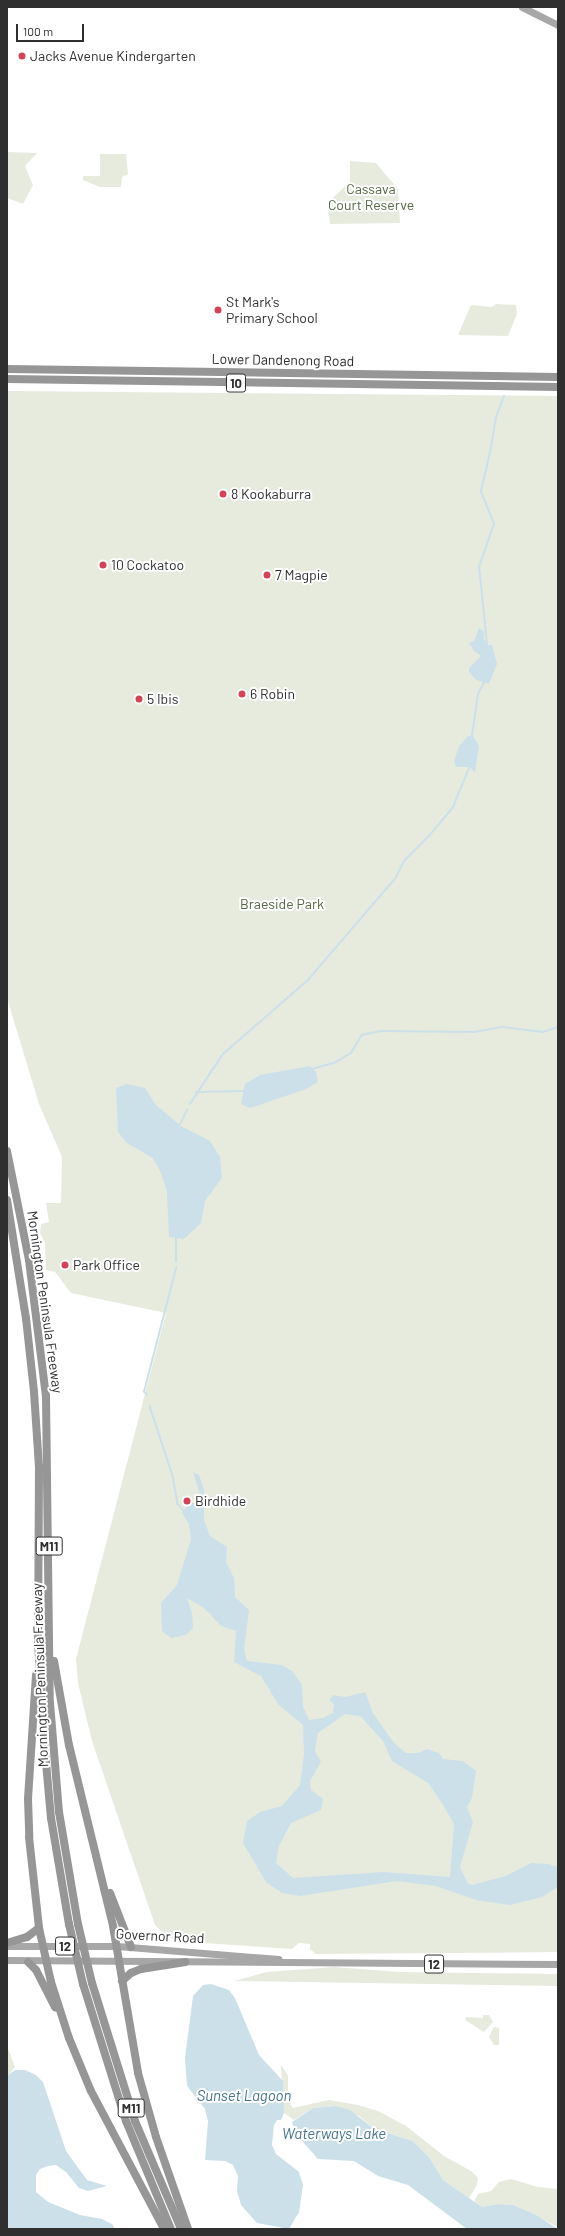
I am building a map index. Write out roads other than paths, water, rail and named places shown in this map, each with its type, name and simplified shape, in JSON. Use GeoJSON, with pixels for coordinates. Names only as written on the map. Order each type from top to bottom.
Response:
{"type":"FeatureCollection","features":[{"type":"Feature","properties":{"kind":"highway","name":"Lower Dandenong Road"},"geometry":{"type":"LineString","coordinates":[[7,369],[558,377]]}},
{"type":"Feature","properties":{"kind":"highway","name":"Lower Dandenong Road"},"geometry":{"type":"LineString","coordinates":[[7,380],[558,387]]}},
{"type":"Feature","properties":{"kind":"highway","name":"Mornington Peninsula Freeway"},"geometry":{"type":"LineString","coordinates":[[7,1151],[29,1260],[46,1396],[50,1703],[57,1785],[74,1924]]}},
{"type":"Feature","properties":{"kind":"highway","name":"Mornington Peninsula Freeway"},"geometry":{"type":"LineString","coordinates":[[7,1200],[26,1318],[34,1392],[39,1467],[38,1641],[47,1782],[74,1924],[88,1983],[126,2121],[171,2229]]}},
{"type":"Feature","properties":{"kind":"highway"},"geometry":{"type":"LineString","coordinates":[[38,1641],[28,1799],[31,1866],[39,1928],[46,1962],[61,2018],[91,2091],[164,2229]]}},
{"type":"Feature","properties":{"kind":"highway"},"geometry":{"type":"LineString","coordinates":[[50,1641],[69,1745],[102,1877],[117,1946],[132,2041],[146,2106],[188,2229]]}},
{"type":"Feature","properties":{"kind":"highway"},"geometry":{"type":"LineString","coordinates":[[102,1877],[131,1947]]}},
{"type":"Feature","properties":{"kind":"highway"},"geometry":{"type":"LineString","coordinates":[[7,1943],[27,1937],[39,1928]]}},
{"type":"Feature","properties":{"kind":"highway"},"geometry":{"type":"LineString","coordinates":[[28,1962],[36,1970],[44,1990],[61,2018]]}},
{"type":"Feature","properties":{"kind":"highway"},"geometry":{"type":"LineString","coordinates":[[122,1981],[130,1973],[141,1969],[185,1962]]}},
{"type":"Feature","properties":{"kind":"highway","name":"Mornington Peninsula Freeway"},"geometry":{"type":"LineString","coordinates":[[88,1983],[135,2121],[181,2229]]}},
{"type":"Feature","properties":{"kind":"main road"},"geometry":{"type":"LineString","coordinates":[[522,7],[558,24]]}},
{"type":"Feature","properties":{"kind":"main road"},"geometry":{"type":"LineString","coordinates":[[532,7],[558,24]]}},
{"type":"Feature","properties":{"kind":"main road","name":"Governor Road"},"geometry":{"type":"LineString","coordinates":[[7,1946],[117,1946],[210,1952],[310,1962]]}},
{"type":"Feature","properties":{"kind":"main road","name":"Governor Road"},"geometry":{"type":"LineString","coordinates":[[7,1960],[28,1962],[119,1961],[558,1964]]}},
{"type":"Feature","properties":{"kind":"water"},"geometry":{"type":"Polygon","coordinates":[[[479,628],[484,632],[484,639],[488,645],[492,645],[497,664],[489,684],[476,680],[469,672],[469,668],[481,656],[474,651],[469,643],[474,641],[479,628]]]}},
{"type":"Feature","properties":{"kind":"water"},"geometry":{"type":"Polygon","coordinates":[[[468,736],[473,736],[479,746],[475,773],[470,767],[456,767],[454,761],[459,746],[468,736]]]}},
{"type":"Feature","properties":{"kind":"water"},"geometry":{"type":"Polygon","coordinates":[[[310,1066],[316,1072],[318,1082],[306,1089],[250,1108],[241,1104],[245,1084],[260,1075],[310,1066]]]}},
{"type":"Feature","properties":{"kind":"water"},"geometry":{"type":"Polygon","coordinates":[[[127,1084],[145,1088],[156,1105],[181,1126],[210,1141],[220,1157],[222,1178],[205,1201],[201,1223],[184,1239],[169,1237],[167,1192],[161,1173],[153,1158],[127,1143],[118,1132],[116,1088],[127,1084]]]}},
{"type":"Feature","properties":{"kind":"water"},"geometry":{"type":"Polygon","coordinates":[[[193,1472],[199,1475],[204,1489],[204,1520],[210,1536],[227,1547],[226,1562],[234,1578],[235,1597],[249,1610],[244,1649],[247,1661],[282,1665],[292,1671],[302,1685],[303,1706],[309,1720],[323,1718],[333,1713],[334,1704],[329,1700],[333,1695],[345,1697],[365,1692],[373,1713],[394,1743],[406,1753],[418,1753],[427,1749],[439,1753],[443,1759],[463,1761],[476,1771],[472,1798],[467,1807],[473,1822],[460,1867],[468,1884],[472,1885],[506,1876],[531,1863],[548,1864],[558,1867],[558,1887],[542,1897],[510,1905],[476,1900],[436,1886],[397,1881],[300,1896],[282,1893],[266,1882],[243,1843],[247,1821],[260,1812],[282,1806],[300,1785],[304,1754],[303,1725],[278,1704],[261,1676],[234,1662],[236,1631],[221,1626],[204,1608],[187,1598],[192,1613],[193,1628],[186,1635],[171,1638],[162,1631],[161,1603],[177,1585],[191,1539],[189,1524],[182,1513],[188,1504],[197,1502],[200,1495],[193,1472]],[[345,1714],[318,1733],[315,1751],[321,1762],[310,1781],[311,1790],[323,1799],[321,1810],[291,1823],[279,1846],[276,1863],[293,1878],[384,1872],[450,1877],[454,1824],[428,1783],[392,1761],[383,1741],[360,1716],[345,1714]]]}},
{"type":"Feature","properties":{"kind":"water","name":"Sunset Lagoon"},"geometry":{"type":"Polygon","coordinates":[[[211,1984],[229,1990],[235,1998],[259,2055],[283,2081],[284,2113],[281,2120],[277,2120],[274,2125],[272,2145],[276,2154],[299,2172],[303,2185],[299,2212],[289,2229],[257,2223],[241,2205],[237,2191],[238,2176],[233,2165],[225,2161],[205,2160],[208,2121],[205,2109],[187,2086],[185,2058],[193,1996],[203,1985],[211,1984]]]}},
{"type":"Feature","properties":{"kind":"water"},"geometry":{"type":"Polygon","coordinates":[[[15,2070],[25,2070],[36,2075],[43,2082],[66,2151],[87,2180],[107,2186],[88,2191],[79,2188],[66,2172],[56,2165],[40,2169],[36,2175],[36,2192],[48,2202],[80,2215],[102,2219],[112,2224],[115,2229],[7,2229],[7,2076],[15,2070]]]}},
{"type":"Feature","properties":{"kind":"water","name":"Waterways Lake"},"geometry":{"type":"Polygon","coordinates":[[[335,2106],[350,2110],[374,2129],[413,2141],[429,2157],[443,2180],[482,2207],[498,2204],[513,2205],[536,2215],[558,2229],[467,2229],[408,2185],[378,2176],[354,2161],[318,2159],[296,2134],[292,2122],[313,2108],[335,2106]]]}},
{"type":"Feature","properties":{"kind":"waterway"},"geometry":{"type":"LineString","coordinates":[[487,644],[479,567],[494,524],[481,491],[491,448],[496,417],[504,396]]}},
{"type":"Feature","properties":{"kind":"waterway"},"geometry":{"type":"LineString","coordinates":[[472,736],[478,694],[484,682]]}},
{"type":"Feature","properties":{"kind":"waterway"},"geometry":{"type":"LineString","coordinates":[[190,1104],[223,1054],[308,980],[395,879],[404,861],[429,836],[453,807],[470,766]]}},
{"type":"Feature","properties":{"kind":"waterway"},"geometry":{"type":"LineString","coordinates":[[312,1069],[336,1062],[351,1053],[362,1035],[381,1031],[474,1032],[503,1027],[543,1032],[558,1027]]}},
{"type":"Feature","properties":{"kind":"waterway"},"geometry":{"type":"LineString","coordinates":[[196,1092],[244,1091]]}},
{"type":"Feature","properties":{"kind":"waterway"},"geometry":{"type":"LineString","coordinates":[[179,1126],[187,1110]]}},
{"type":"Feature","properties":{"kind":"waterway"},"geometry":{"type":"LineString","coordinates":[[176,1238],[176,1262]]}},
{"type":"Feature","properties":{"kind":"waterway"},"geometry":{"type":"LineString","coordinates":[[147,1395],[144,1392],[176,1268]]}},
{"type":"Feature","properties":{"kind":"waterway"},"geometry":{"type":"LineString","coordinates":[[150,1406],[173,1476],[178,1504],[183,1510]]}},
{"type":"Feature","properties":{"kind":"place","name":"Jacks Avenue Kindergarten"},"geometry":{"type":"Point","coordinates":[22,56]}},
{"type":"Feature","properties":{"kind":"place","name":"St Mark's Primary School"},"geometry":{"type":"Point","coordinates":[218,310]}},
{"type":"Feature","properties":{"kind":"place","name":"8 Kookaburra"},"geometry":{"type":"Point","coordinates":[223,494]}},
{"type":"Feature","properties":{"kind":"place","name":"10 Cockatoo"},"geometry":{"type":"Point","coordinates":[103,565]}},
{"type":"Feature","properties":{"kind":"place","name":"7 Magpie"},"geometry":{"type":"Point","coordinates":[267,575]}},
{"type":"Feature","properties":{"kind":"place","name":"6 Robin"},"geometry":{"type":"Point","coordinates":[242,694]}},
{"type":"Feature","properties":{"kind":"place","name":"5 Ibis"},"geometry":{"type":"Point","coordinates":[139,699]}},
{"type":"Feature","properties":{"kind":"place","name":"Park Office"},"geometry":{"type":"Point","coordinates":[65,1265]}},
{"type":"Feature","properties":{"kind":"place","name":"Birdhide"},"geometry":{"type":"Point","coordinates":[187,1501]}},
{"type":"Feature","properties":{"kind":"park label","name":"Cassava Court Reserve"},"geometry":{"type":"Point","coordinates":[371,198]}},
{"type":"Feature","properties":{"kind":"park label","name":"Braeside Park"},"geometry":{"type":"Point","coordinates":[282,904]}}]}
